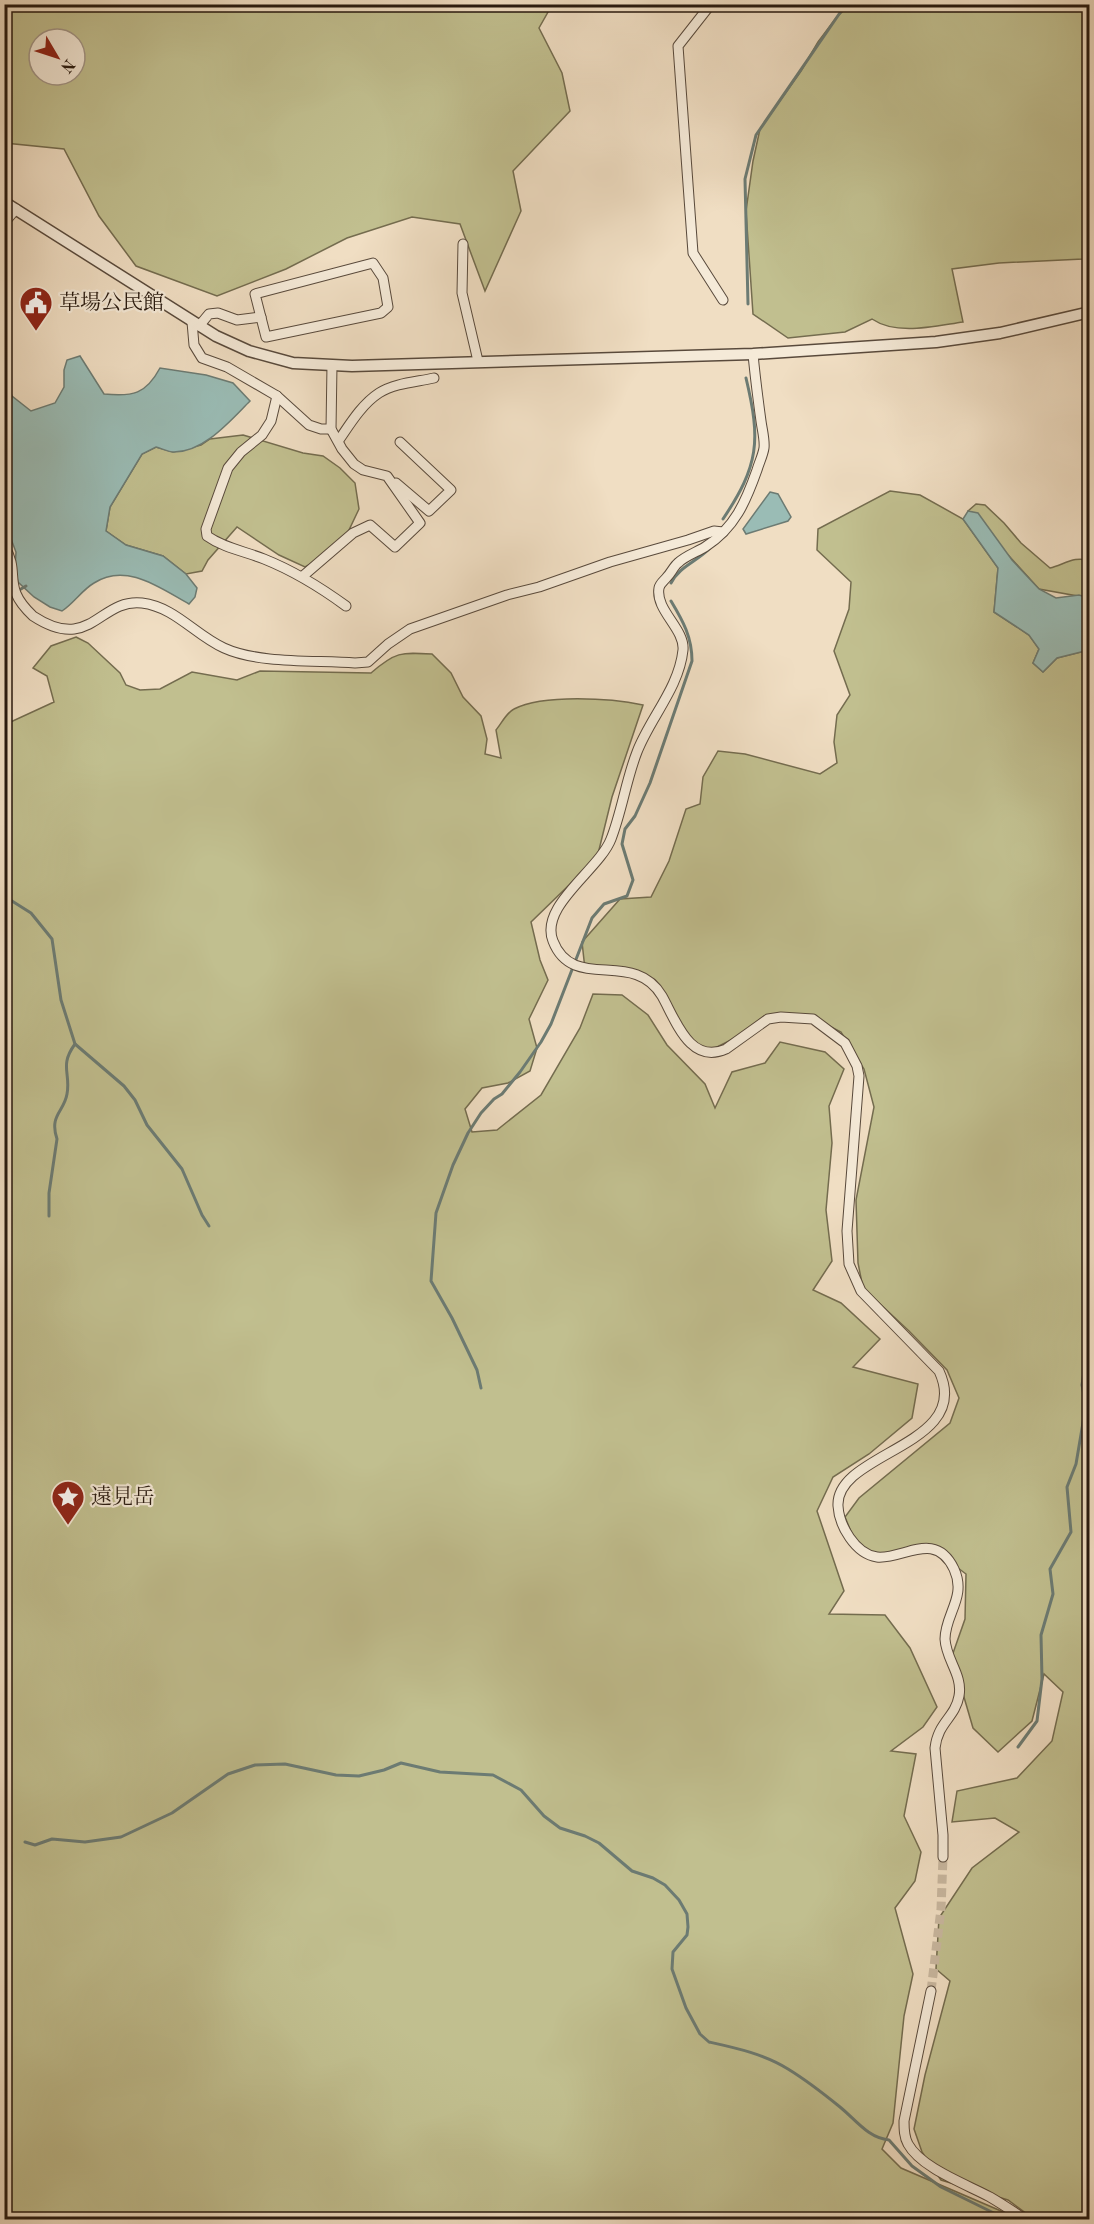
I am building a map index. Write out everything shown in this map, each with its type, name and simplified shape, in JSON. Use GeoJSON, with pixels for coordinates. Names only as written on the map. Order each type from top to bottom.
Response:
{"type":"FeatureCollection","features":[{"type":"Feature","properties":{"kind":"street"},"geometry":{"type":"LineString","coordinates":[[711,4],[678,46],[693,253],[723,300]]}},
{"type":"Feature","properties":{"kind":"street"},"geometry":{"type":"LineString","coordinates":[[4,202],[196,324],[249,351],[293,363],[332,365],[753,354],[936,342],[1000,333],[1089,312]]}},
{"type":"Feature","properties":{"kind":"street"},"geometry":{"type":"LineString","coordinates":[[4,223],[16,209]]}},
{"type":"Feature","properties":{"kind":"street"},"geometry":{"type":"LineString","coordinates":[[463,244],[462,293],[478,362]]}},
{"type":"Feature","properties":{"kind":"street"},"geometry":{"type":"LineString","coordinates":[[373,264],[383,278],[388,307],[381,313],[266,337],[261,317],[255,294],[373,264]]}},
{"type":"Feature","properties":{"kind":"street"},"geometry":{"type":"LineString","coordinates":[[261,317],[237,320],[218,314],[209,314],[196,324],[194,345],[202,358],[227,367],[277,396],[309,425],[331,429]]}},
{"type":"Feature","properties":{"kind":"street"},"geometry":{"type":"LineString","coordinates":[[753,354],[764,448],[746,501],[732,523],[723,532],[708,545],[678,563],[661,584],[659,590],[665,610],[680,633],[684,648],[678,673],[637,752],[611,840],[602,856],[556,910],[550,930],[560,954],[573,964],[583,969],[630,972],[647,979],[660,994],[684,1036],[702,1052],[720,1052],[768,1019],[803,1018],[813,1019],[846,1043],[857,1066],[856,1126],[847,1231],[849,1264],[861,1291],[939,1371],[945,1383],[946,1395],[944,1408],[929,1426],[850,1481],[839,1497],[838,1507],[848,1536],[856,1546],[875,1557],[917,1548],[928,1548],[940,1554],[954,1570],[958,1594],[946,1630],[945,1642],[960,1686],[957,1704],[940,1727],[936,1736],[935,1748],[943,1857]]}},
{"type":"Feature","properties":{"kind":"street"},"geometry":{"type":"LineString","coordinates":[[332,365],[331,429],[342,449],[354,464],[363,470],[387,476],[429,511],[451,490],[400,442]]}},
{"type":"Feature","properties":{"kind":"street"},"geometry":{"type":"LineString","coordinates":[[339,440],[362,409],[380,393],[394,386],[434,378]]}},
{"type":"Feature","properties":{"kind":"street"},"geometry":{"type":"LineString","coordinates":[[277,396],[271,421],[262,435],[241,452],[228,468],[206,529],[207,536],[217,543],[264,559],[303,576],[346,606]]}},
{"type":"Feature","properties":{"kind":"street"},"geometry":{"type":"LineString","coordinates":[[303,576],[353,533],[370,525],[395,547],[420,523],[387,476]]}},
{"type":"Feature","properties":{"kind":"street"},"geometry":{"type":"LineString","coordinates":[[4,546],[9,557],[7,585],[14,601],[34,616],[56,628],[75,629],[94,623],[117,607],[140,602],[176,615],[224,648],[256,657],[355,663],[368,662],[410,629],[610,562],[714,531],[723,532]]}},
{"type":"Feature","properties":{"kind":"street"},"geometry":{"type":"LineString","coordinates":[[931,1991],[904,2121],[908,2144],[919,2157],[945,2174],[1026,2220]]}},
{"type":"Feature","properties":{"kind":"shaded area"},"geometry":{"type":"Polygon","coordinates":[[[5,5],[552,5],[539,28],[562,73],[570,111],[513,171],[521,211],[485,291],[460,224],[412,217],[347,238],[286,269],[217,296],[136,266],[99,216],[64,149],[5,143],[5,5]]]}},
{"type":"Feature","properties":{"kind":"shaded area"},"geometry":{"type":"Polygon","coordinates":[[[849,5],[1089,5],[1089,255],[1083,259],[999,263],[952,269],[963,322],[904,328],[882,324],[872,319],[845,332],[788,338],[753,314],[746,211],[760,129],[801,71],[818,42],[849,5]]]}},
{"type":"Feature","properties":{"kind":"shaded area"},"geometry":{"type":"Polygon","coordinates":[[[243,435],[303,453],[323,456],[355,483],[359,509],[348,532],[333,552],[305,567],[279,555],[237,527],[208,560],[202,571],[186,574],[163,556],[126,545],[106,531],[110,507],[142,454],[156,447],[173,452],[201,445],[210,439],[243,435]]]}},
{"type":"Feature","properties":{"kind":"shaded area"},"geometry":{"type":"Polygon","coordinates":[[[890,491],[920,495],[963,519],[998,568],[994,612],[1029,635],[1039,649],[1033,663],[1043,672],[1057,658],[1089,650],[1089,2219],[1034,2219],[1008,2200],[941,2180],[922,2152],[914,2129],[925,2075],[950,1981],[936,1969],[939,1918],[972,1868],[1019,1832],[995,1818],[952,1822],[957,1791],[1017,1778],[1052,1741],[1063,1692],[1044,1674],[1032,1721],[998,1752],[973,1728],[952,1656],[965,1619],[966,1574],[934,1550],[875,1557],[854,1539],[845,1517],[859,1498],[950,1423],[959,1398],[947,1370],[863,1288],[858,1263],[856,1200],[874,1107],[864,1069],[841,1032],[812,1017],[764,1016],[737,1037],[711,1050],[691,1048],[660,997],[639,976],[585,969],[582,942],[620,899],[651,897],[669,861],[686,809],[700,804],[703,777],[718,751],[745,754],[820,774],[837,763],[834,742],[837,715],[850,695],[834,651],[849,609],[851,582],[817,550],[818,529],[890,491]]]}},
{"type":"Feature","properties":{"kind":"shaded area"},"geometry":{"type":"Polygon","coordinates":[[[976,504],[985,505],[1021,543],[1050,568],[1079,559],[1089,561],[1089,598],[1039,589],[968,511],[976,504]]]}},
{"type":"Feature","properties":{"kind":"shaded area"},"geometry":{"type":"Polygon","coordinates":[[[76,637],[88,643],[120,673],[126,685],[140,690],[160,689],[192,672],[237,680],[260,671],[371,673],[386,661],[399,655],[432,654],[451,673],[463,697],[481,716],[487,739],[485,754],[501,758],[496,730],[511,711],[527,704],[577,699],[643,705],[612,797],[597,858],[531,922],[540,960],[548,980],[529,1019],[537,1048],[530,1071],[508,1083],[482,1088],[465,1109],[472,1132],[497,1130],[541,1095],[580,1028],[593,994],[622,995],[648,1015],[667,1045],[705,1084],[715,1108],[732,1072],[765,1063],[780,1042],[825,1052],[844,1069],[829,1106],[832,1143],[826,1210],[832,1261],[813,1290],[841,1303],[880,1339],[853,1367],[918,1384],[912,1418],[869,1454],[833,1477],[817,1511],[844,1591],[829,1614],[885,1615],[910,1648],[937,1707],[923,1727],[891,1751],[916,1754],[904,1816],[921,1852],[915,1881],[895,1908],[913,1974],[904,2016],[893,2123],[882,2149],[901,2168],[1001,2211],[1013,2219],[5,2219],[4,725],[54,702],[47,676],[33,668],[51,646],[76,637]]]}},
{"type":"Feature","properties":{"kind":"water"},"geometry":{"type":"Polygon","coordinates":[[[80,356],[104,394],[123,395],[138,392],[155,377],[160,368],[206,375],[233,383],[250,401],[216,434],[196,447],[174,452],[156,447],[142,454],[110,507],[106,531],[126,545],[163,556],[186,574],[197,588],[195,597],[189,604],[143,580],[118,575],[106,577],[94,583],[62,611],[34,597],[18,582],[15,568],[16,552],[5,523],[4,373],[12,396],[31,411],[55,403],[64,387],[64,370],[67,360],[80,356]]]}},
{"type":"Feature","properties":{"kind":"water"},"geometry":{"type":"Polygon","coordinates":[[[770,492],[778,494],[791,517],[788,521],[746,534],[743,529],[770,492]]]}},
{"type":"Feature","properties":{"kind":"water"},"geometry":{"type":"Polygon","coordinates":[[[968,511],[978,513],[1012,560],[1039,589],[1056,598],[1079,595],[1089,598],[1089,650],[1057,658],[1043,672],[1033,663],[1039,649],[1029,635],[994,612],[998,568],[963,519],[968,511]]]}},
{"type":"Feature","properties":{"kind":"waterway"},"geometry":{"type":"LineString","coordinates":[[748,304],[745,179],[756,135],[846,4]]}},
{"type":"Feature","properties":{"kind":"waterway"},"geometry":{"type":"LineString","coordinates":[[723,519],[744,483],[754,452],[754,419],[746,378]]}},
{"type":"Feature","properties":{"kind":"waterway"},"geometry":{"type":"LineString","coordinates":[[671,583],[678,573],[709,549]]}},
{"type":"Feature","properties":{"kind":"waterway"},"geometry":{"type":"LineString","coordinates":[[4,599],[26,586]]}},
{"type":"Feature","properties":{"kind":"waterway"},"geometry":{"type":"LineString","coordinates":[[481,1388],[477,1370],[431,1281],[436,1213],[453,1165],[468,1133],[481,1113],[502,1094],[520,1072],[551,1024],[592,918],[604,904],[627,896],[633,880],[622,844],[625,829],[635,816],[650,783],[692,661],[686,630],[671,601]]}},
{"type":"Feature","properties":{"kind":"waterway"},"geometry":{"type":"LineString","coordinates":[[4,896],[31,913],[52,939],[61,1000],[75,1044],[66,1064],[67,1094],[55,1124],[57,1139],[49,1193],[49,1216]]}},
{"type":"Feature","properties":{"kind":"waterway"},"geometry":{"type":"LineString","coordinates":[[75,1044],[124,1086],[135,1100],[147,1125],[182,1169],[209,1226]]}},
{"type":"Feature","properties":{"kind":"waterway"},"geometry":{"type":"LineString","coordinates":[[1018,1747],[1037,1721],[1042,1679],[1041,1635],[1053,1594],[1050,1569],[1071,1532],[1067,1487],[1076,1464],[1086,1405],[1082,1385],[1086,1360],[1090,1353]]}},
{"type":"Feature","properties":{"kind":"waterway"},"geometry":{"type":"LineString","coordinates":[[25,1842],[35,1845],[52,1839],[85,1842],[121,1837],[172,1813],[228,1774],[255,1765],[285,1764],[336,1775],[359,1776],[401,1763],[440,1772],[493,1775],[521,1790],[544,1816],[560,1828],[599,1843],[632,1871],[665,1885],[679,1900],[687,1914],[688,1927],[687,1935],[673,1952],[672,1969],[686,2008],[700,2034],[709,2042],[760,2055],[788,2069],[828,2097],[868,2132],[889,2140],[912,2166],[941,2187],[1008,2220]]}},
{"type":"Feature","properties":{"kind":"tunnel"},"geometry":{"type":"LineString","coordinates":[[931,1991],[941,1909],[943,1857]]}},
{"type":"Feature","properties":{"kind":"place","name":"草場公民館"},"geometry":{"type":"Point","coordinates":[36,332]}},
{"type":"Feature","properties":{"kind":"place","name":"遠見岳"},"geometry":{"type":"Point","coordinates":[68,1526]}}]}
